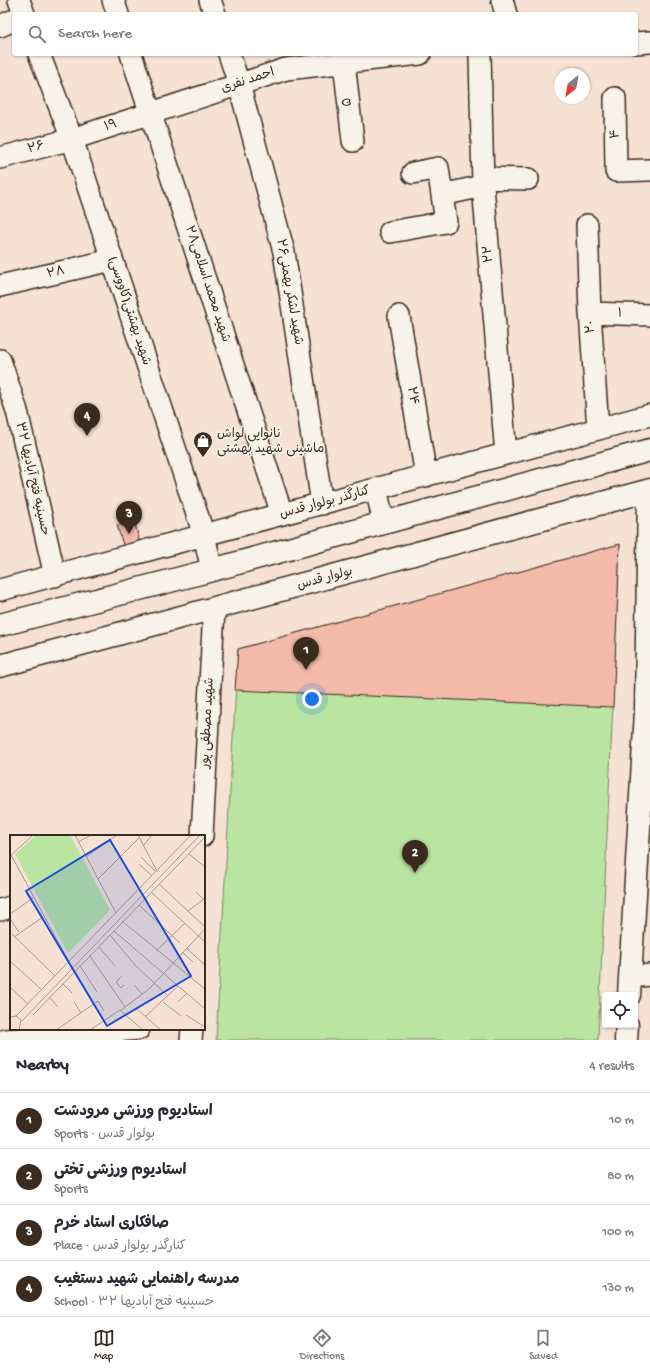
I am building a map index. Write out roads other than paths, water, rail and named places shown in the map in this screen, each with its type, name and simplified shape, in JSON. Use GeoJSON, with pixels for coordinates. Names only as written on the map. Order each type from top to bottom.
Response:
{"type":"FeatureCollection","features":[{"type":"Feature","properties":{"kind":"main road"},"geometry":{"type":"LineString","coordinates":[[0,625],[212,570],[650,450]]}},
{"type":"Feature","properties":{"kind":"main road"},"geometry":{"type":"LineString","coordinates":[[636,982],[644,834],[649,491]]}},
{"type":"Feature","properties":{"kind":"main road","name":"بولوار قدس"},"geometry":{"type":"LineString","coordinates":[[0,666],[649,491]]}},
{"type":"Feature","properties":{"kind":"main road"},"geometry":{"type":"LineString","coordinates":[[626,1040],[627,1028]]}},
{"type":"Feature","properties":{"kind":"street"},"geometry":{"type":"LineString","coordinates":[[18,0],[23,12]]}},
{"type":"Feature","properties":{"kind":"street"},"geometry":{"type":"LineString","coordinates":[[113,0],[117,12]]}},
{"type":"Feature","properties":{"kind":"street"},"geometry":{"type":"LineString","coordinates":[[210,0],[214,12]]}},
{"type":"Feature","properties":{"kind":"street"},"geometry":{"type":"LineString","coordinates":[[502,0],[505,12]]}},
{"type":"Feature","properties":{"kind":"street"},"geometry":{"type":"LineString","coordinates":[[0,26],[12,21]]}},
{"type":"Feature","properties":{"kind":"street"},"geometry":{"type":"LineString","coordinates":[[638,43],[650,42]]}},
{"type":"Feature","properties":{"kind":"street","name":"شهید بهشتی(کاووسی)"},"geometry":{"type":"LineString","coordinates":[[40,56],[72,139],[204,535],[212,570]]}},
{"type":"Feature","properties":{"kind":"street","name":"شهید محمد اسلامی۲۸"},"geometry":{"type":"LineString","coordinates":[[132,56],[282,514]]}},
{"type":"Feature","properties":{"kind":"street"},"geometry":{"type":"LineString","coordinates":[[230,56],[239,84]]}},
{"type":"Feature","properties":{"kind":"street","name":"احمد نفری"},"geometry":{"type":"LineString","coordinates":[[150,113],[239,84],[289,61],[344,62],[401,56]]}},
{"type":"Feature","properties":{"kind":"street","name":"۲۲"},"geometry":{"type":"LineString","coordinates":[[480,56],[483,182],[506,454]]}},
{"type":"Feature","properties":{"kind":"street","name":"۵"},"geometry":{"type":"LineString","coordinates":[[344,62],[353,141]]}},
{"type":"Feature","properties":{"kind":"street","name":"شهید لشکر بهمنی۲۶"},"geometry":{"type":"LineString","coordinates":[[239,84],[284,252],[322,504]]}},
{"type":"Feature","properties":{"kind":"street","name":"۴"},"geometry":{"type":"LineString","coordinates":[[615,98],[616,171],[650,170]]}},
{"type":"Feature","properties":{"kind":"street","name":"۱۹"},"geometry":{"type":"LineString","coordinates":[[72,139],[150,113]]}},
{"type":"Feature","properties":{"kind":"street","name":"۲۶"},"geometry":{"type":"LineString","coordinates":[[0,158],[72,139]]}},
{"type":"Feature","properties":{"kind":"street"},"geometry":{"type":"LineString","coordinates":[[390,232],[446,222],[438,168],[413,173]]}},
{"type":"Feature","properties":{"kind":"street"},"geometry":{"type":"LineString","coordinates":[[442,196],[483,182],[528,178]]}},
{"type":"Feature","properties":{"kind":"street","name":"۲۰"},"geometry":{"type":"LineString","coordinates":[[587,225],[590,313],[598,429]]}},
{"type":"Feature","properties":{"kind":"street","name":"۲۸"},"geometry":{"type":"LineString","coordinates":[[0,286],[112,260]]}},
{"type":"Feature","properties":{"kind":"street","name":"۱"},"geometry":{"type":"LineString","coordinates":[[590,313],[650,315]]}},
{"type":"Feature","properties":{"kind":"street","name":"۲۴"},"geometry":{"type":"LineString","coordinates":[[399,316],[426,476]]}},
{"type":"Feature","properties":{"kind":"street","name":"حسینیه فتح آبادیها ۳۲"},"geometry":{"type":"LineString","coordinates":[[0,360],[17,411],[55,576]]}},
{"type":"Feature","properties":{"kind":"street","name":"کنارگذر بولوار قدس"},"geometry":{"type":"LineString","coordinates":[[0,590],[650,415]]}},
{"type":"Feature","properties":{"kind":"street"},"geometry":{"type":"LineString","coordinates":[[376,489],[384,523]]}},
{"type":"Feature","properties":{"kind":"street","name":"شهید مصطفی پور"},"geometry":{"type":"LineString","coordinates":[[202,835],[214,609]]}},
{"type":"Feature","properties":{"kind":"street"},"geometry":{"type":"LineString","coordinates":[[0,910],[10,907]]}},
{"type":"Feature","properties":{"kind":"street"},"geometry":{"type":"LineString","coordinates":[[6,1040],[127,1030]]}},
{"type":"Feature","properties":{"kind":"street"},"geometry":{"type":"LineString","coordinates":[[191,1040],[192,1030]]}},
{"type":"Feature","properties":{"kind":"place","name":"مدرسه راهنمایی شهید دستغیب"},"geometry":{"type":"Point","coordinates":[87,436]}},
{"type":"Feature","properties":{"kind":"place","name":"نانوایی لواش ماشینی شهید بهشتی"},"geometry":{"type":"Point","coordinates":[203,458]}},
{"type":"Feature","properties":{"kind":"place","name":"صافکاری استاد خرم"},"geometry":{"type":"Point","coordinates":[129,534]}},
{"type":"Feature","properties":{"kind":"place","name":"استادیوم ورزشی مرودشت"},"geometry":{"type":"Point","coordinates":[306,670]}},
{"type":"Feature","properties":{"kind":"place","name":"استادیوم ورزشی تختی"},"geometry":{"type":"Point","coordinates":[415,873]}}]}
